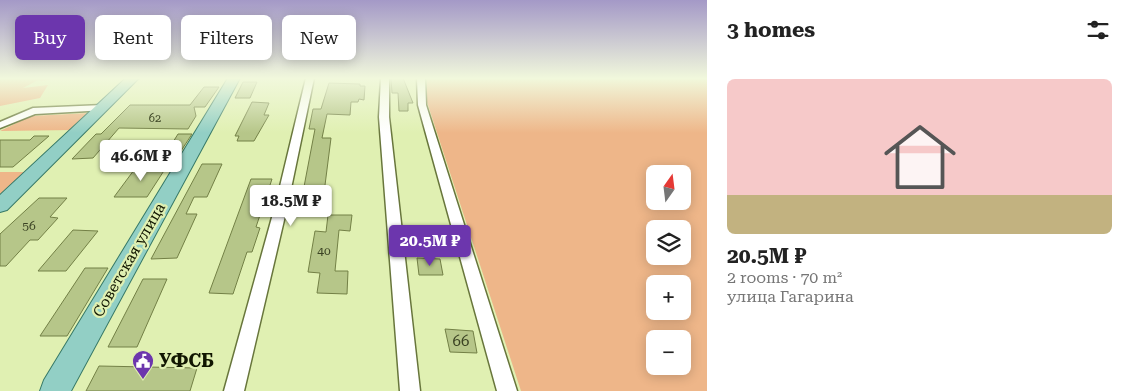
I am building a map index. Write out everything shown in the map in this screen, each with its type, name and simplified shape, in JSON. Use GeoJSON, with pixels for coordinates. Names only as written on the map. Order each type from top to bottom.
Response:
{"type":"FeatureCollection","features":[{"type":"Feature","properties":{"kind":"main road"},"geometry":{"type":"LineString","coordinates":[[0,206],[114,96]]}},
{"type":"Feature","properties":{"kind":"main road","name":"Советская улица"},"geometry":{"type":"LineString","coordinates":[[54,391],[224,96]]}},
{"type":"Feature","properties":{"kind":"street"},"geometry":{"type":"LineString","coordinates":[[234,391],[282,203],[306,96]]}},
{"type":"Feature","properties":{"kind":"street"},"geometry":{"type":"LineString","coordinates":[[385,96],[384,117],[410,391]]}},
{"type":"Feature","properties":{"kind":"street"},"geometry":{"type":"LineString","coordinates":[[422,96],[422,105],[507,391]]}},
{"type":"Feature","properties":{"kind":"street"},"geometry":{"type":"LineString","coordinates":[[0,125],[33,110],[102,108]]}},
{"type":"Feature","properties":{"kind":"shaded area"},"geometry":{"type":"Polygon","coordinates":[[[0,96],[41,96],[40,98],[0,106],[0,96]]]}},
{"type":"Feature","properties":{"kind":"shaded area"},"geometry":{"type":"Polygon","coordinates":[[[427,96],[707,96],[707,391],[521,391],[427,102],[427,96]]]}},
{"type":"Feature","properties":{"kind":"shaded area"},"geometry":{"type":"Polygon","coordinates":[[[89,113],[90,115],[74,130],[0,131],[31,116],[89,113]]]}},
{"type":"Feature","properties":{"kind":"shaded area"},"geometry":{"type":"Polygon","coordinates":[[[0,172],[27,172],[0,197],[0,172]]]}},
{"type":"Feature","properties":{"kind":"building"},"geometry":{"type":"Polygon","coordinates":[[[197,96],[213,96],[205,107],[194,107],[196,116],[188,129],[119,128],[93,158],[72,159],[96,134],[101,134],[130,105],[190,105],[197,96]]]}},
{"type":"Feature","properties":{"kind":"building"},"geometry":{"type":"Polygon","coordinates":[[[236,96],[251,96],[250,98],[235,98],[236,96]]]}},
{"type":"Feature","properties":{"kind":"building"},"geometry":{"type":"Polygon","coordinates":[[[325,96],[364,96],[364,100],[359,99],[358,102],[351,102],[350,115],[327,114],[322,138],[331,138],[324,193],[303,192],[315,129],[309,129],[313,109],[321,109],[325,96]]]}},
{"type":"Feature","properties":{"kind":"building"},"geometry":{"type":"Polygon","coordinates":[[[398,96],[410,96],[413,103],[408,103],[408,111],[399,111],[398,96]]]}},
{"type":"Feature","properties":{"kind":"building"},"geometry":{"type":"Polygon","coordinates":[[[252,102],[269,103],[264,115],[269,115],[254,141],[237,141],[239,136],[235,136],[252,102]]]}},
{"type":"Feature","properties":{"kind":"building"},"geometry":{"type":"Polygon","coordinates":[[[178,134],[192,134],[179,154],[165,155],[178,134]]]}},
{"type":"Feature","properties":{"kind":"building"},"geometry":{"type":"Polygon","coordinates":[[[34,136],[49,136],[13,167],[0,167],[0,140],[30,140],[34,136]]]}},
{"type":"Feature","properties":{"kind":"building"},"geometry":{"type":"Polygon","coordinates":[[[202,164],[222,164],[207,197],[194,197],[186,214],[197,214],[177,258],[151,259],[202,164]]]}},
{"type":"Feature","properties":{"kind":"building"},"geometry":{"type":"Polygon","coordinates":[[[137,166],[167,166],[147,197],[114,197],[137,166]]]}},
{"type":"Feature","properties":{"kind":"building"},"geometry":{"type":"Polygon","coordinates":[[[251,179],[272,179],[256,227],[260,228],[252,252],[247,252],[233,294],[209,293],[251,179]]]}},
{"type":"Feature","properties":{"kind":"building"},"geometry":{"type":"Polygon","coordinates":[[[39,198],[67,198],[50,217],[58,218],[38,240],[30,240],[6,266],[0,266],[0,234],[39,198]]]}},
{"type":"Feature","properties":{"kind":"building"},"geometry":{"type":"Polygon","coordinates":[[[328,215],[352,215],[350,231],[339,230],[335,271],[348,271],[347,294],[317,293],[320,273],[308,272],[315,231],[326,232],[328,215]]]}},
{"type":"Feature","properties":{"kind":"building"},"geometry":{"type":"Polygon","coordinates":[[[73,230],[98,231],[66,271],[38,271],[73,230]]]}},
{"type":"Feature","properties":{"kind":"building"},"geometry":{"type":"Polygon","coordinates":[[[417,258],[440,259],[443,275],[419,275],[417,258]]]}},
{"type":"Feature","properties":{"kind":"building"},"geometry":{"type":"Polygon","coordinates":[[[85,268],[108,268],[67,336],[40,336],[85,268]]]}},
{"type":"Feature","properties":{"kind":"building"},"geometry":{"type":"Polygon","coordinates":[[[143,279],[167,279],[137,347],[108,347],[143,279]]]}},
{"type":"Feature","properties":{"kind":"building"},"geometry":{"type":"Polygon","coordinates":[[[445,329],[473,331],[477,353],[450,352],[445,329]]]}},
{"type":"Feature","properties":{"kind":"building","name":"УФСБ"},"geometry":{"type":"Polygon","coordinates":[[[99,366],[197,368],[190,391],[86,391],[99,366]]]}},
{"type":"Feature","properties":{"kind":"place","name":"УФСБ"},"geometry":{"type":"Point","coordinates":[143,380]}}]}
